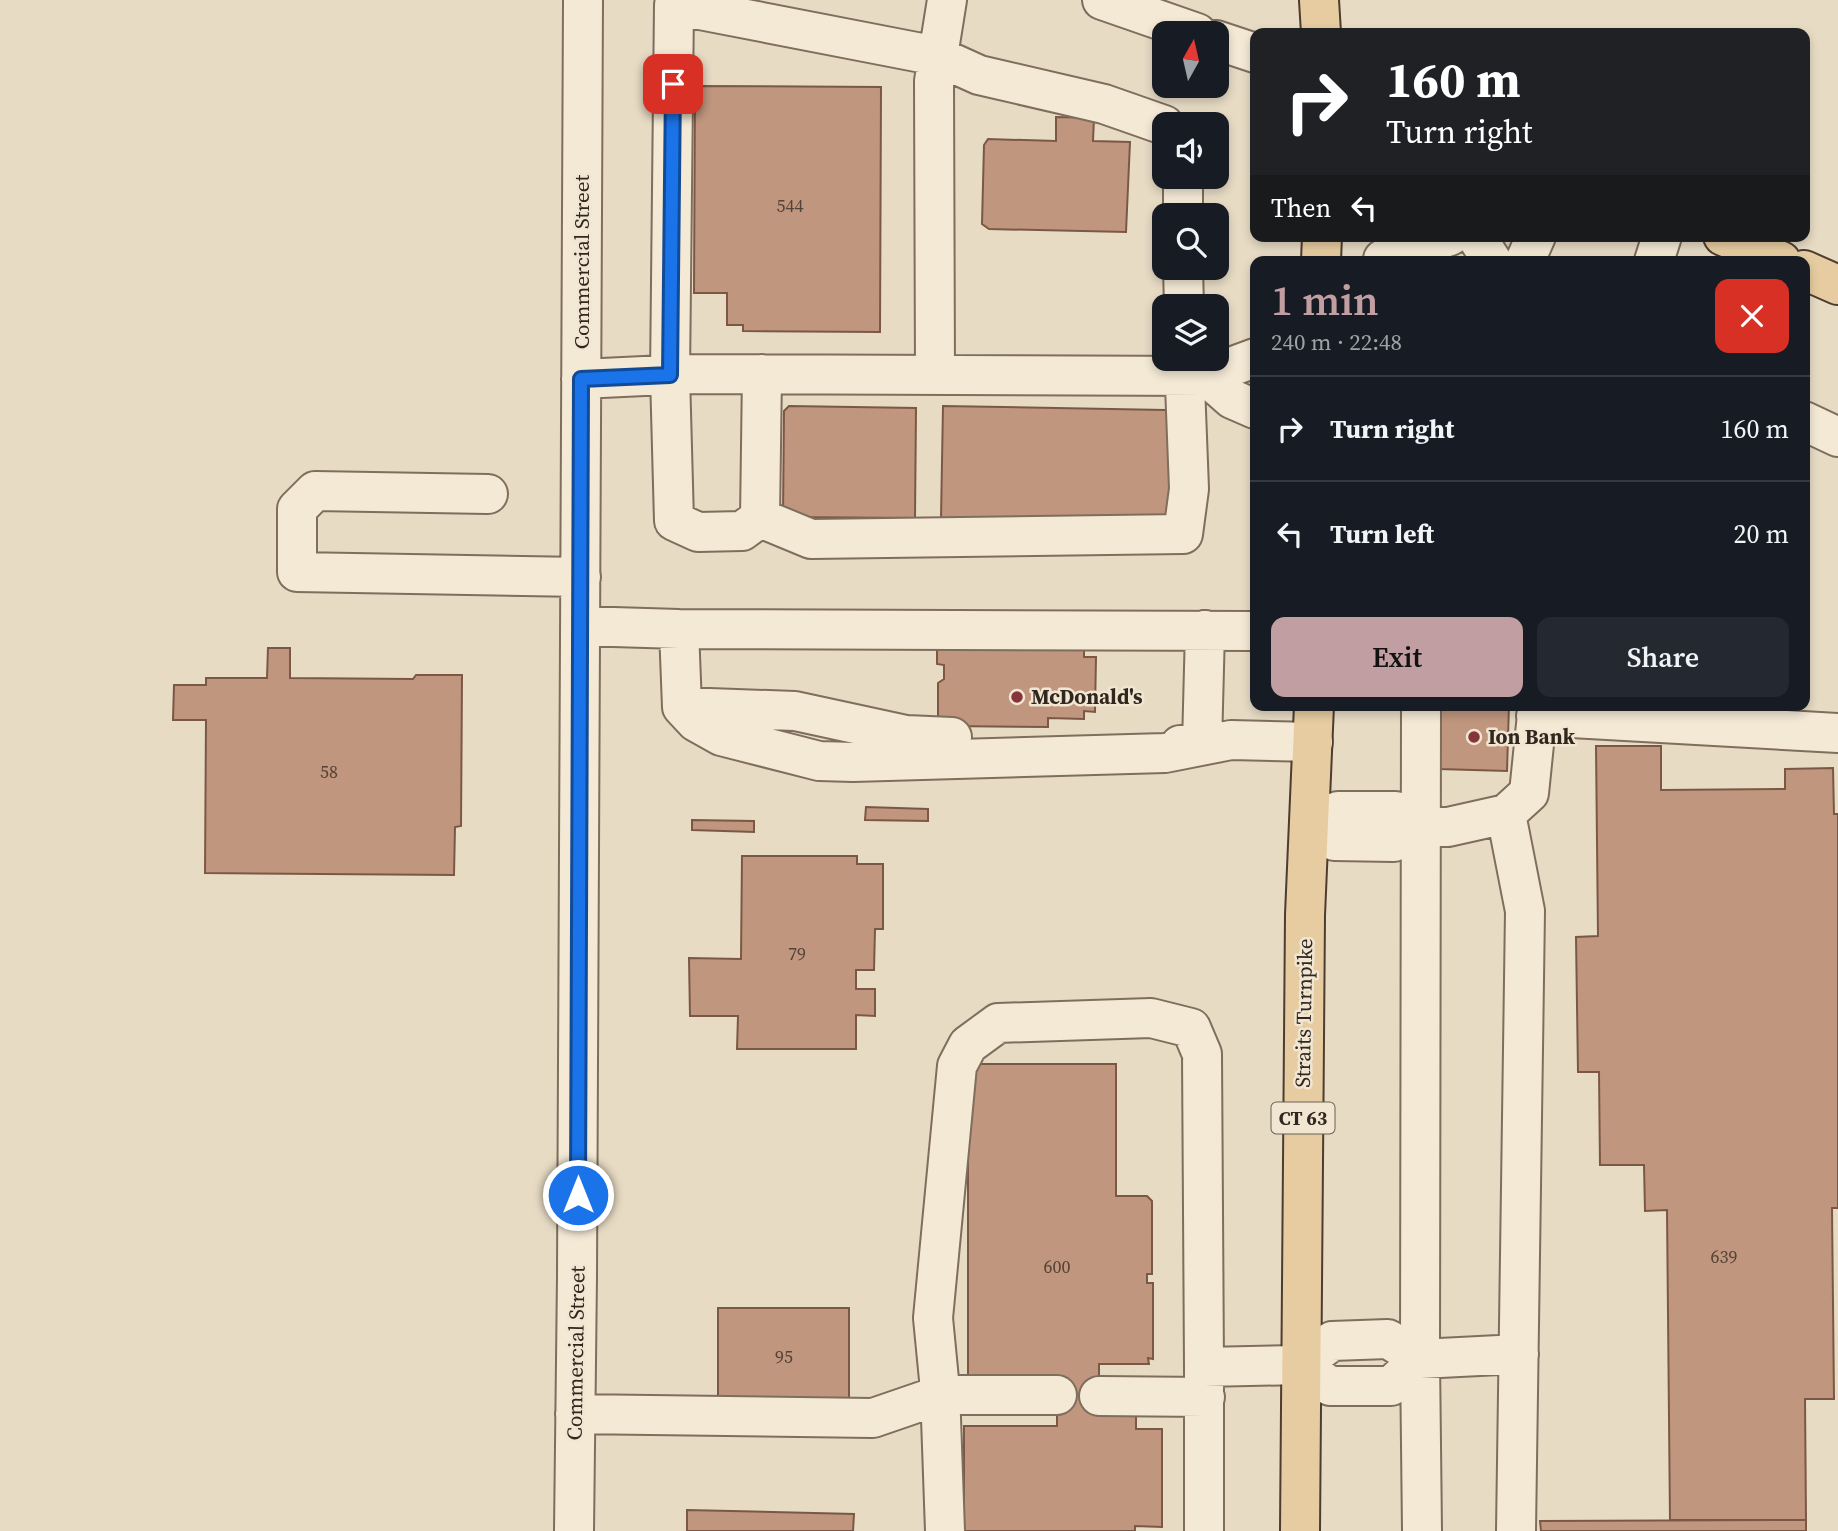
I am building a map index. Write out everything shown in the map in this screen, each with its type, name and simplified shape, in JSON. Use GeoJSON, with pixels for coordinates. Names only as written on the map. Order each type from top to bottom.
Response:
{"type":"FeatureCollection","features":[{"type":"Feature","properties":{"kind":"main road"},"geometry":{"type":"LineString","coordinates":[[1319,0],[1321,28]]}},
{"type":"Feature","properties":{"kind":"main road"},"geometry":{"type":"LineString","coordinates":[[1737,242],[1769,256]]}},
{"type":"Feature","properties":{"kind":"main road"},"geometry":{"type":"LineString","coordinates":[[1810,273],[1838,285]]}},
{"type":"Feature","properties":{"kind":"main road","name":"Straits Turnpike"},"geometry":{"type":"LineString","coordinates":[[1300,1531],[1305,915],[1313,724]]}},
{"type":"Feature","properties":{"kind":"street","name":"Commercial Street"},"geometry":{"type":"LineString","coordinates":[[571,1530],[575,1413],[583,0]]}},
{"type":"Feature","properties":{"kind":"street"},"geometry":{"type":"LineString","coordinates":[[935,374],[934,81],[947,0]]}},
{"type":"Feature","properties":{"kind":"street"},"geometry":{"type":"LineString","coordinates":[[1102,0],[1162,21]]}},
{"type":"Feature","properties":{"kind":"street"},"geometry":{"type":"LineString","coordinates":[[760,518],[742,531],[698,532],[674,521],[670,375],[674,5],[937,56],[979,75],[1104,104],[1152,121]]}},
{"type":"Feature","properties":{"kind":"street"},"geometry":{"type":"LineString","coordinates":[[1229,45],[1250,52]]}},
{"type":"Feature","properties":{"kind":"street"},"geometry":{"type":"LineString","coordinates":[[1391,256],[1432,242]]}},
{"type":"Feature","properties":{"kind":"street"},"geometry":{"type":"LineString","coordinates":[[1494,256],[1523,242]]}},
{"type":"Feature","properties":{"kind":"street"},"geometry":{"type":"LineString","coordinates":[[1229,363],[1250,359]]}},
{"type":"Feature","properties":{"kind":"street"},"geometry":{"type":"LineString","coordinates":[[581,379],[670,375],[1152,371]]}},
{"type":"Feature","properties":{"kind":"street"},"geometry":{"type":"LineString","coordinates":[[760,518],[811,540],[1182,534],[1189,489],[1192,371]]}},
{"type":"Feature","properties":{"kind":"street"},"geometry":{"type":"LineString","coordinates":[[1193,371],[1231,399],[1250,407]]}},
{"type":"Feature","properties":{"kind":"street"},"geometry":{"type":"LineString","coordinates":[[760,518],[762,374]]}},
{"type":"Feature","properties":{"kind":"street"},"geometry":{"type":"LineString","coordinates":[[1810,424],[1838,436]]}},
{"type":"Feature","properties":{"kind":"street"},"geometry":{"type":"LineString","coordinates":[[488,494],[314,491],[297,509],[297,572],[580,577]]}},
{"type":"Feature","properties":{"kind":"street"},"geometry":{"type":"LineString","coordinates":[[580,626],[679,629],[1250,631]]}},
{"type":"Feature","properties":{"kind":"street"},"geometry":{"type":"LineString","coordinates":[[679,629],[682,707],[695,722],[720,736],[819,761],[1165,753],[1313,724]]}},
{"type":"Feature","properties":{"kind":"street"},"geometry":{"type":"LineString","coordinates":[[1202,745],[1205,630]]}},
{"type":"Feature","properties":{"kind":"street"},"geometry":{"type":"LineString","coordinates":[[1422,711],[1422,1531]]}},
{"type":"Feature","properties":{"kind":"street"},"geometry":{"type":"LineString","coordinates":[[1309,826],[1338,811],[1395,811],[1422,827],[1448,827],[1506,814],[1529,793],[1537,711],[1838,733]]}},
{"type":"Feature","properties":{"kind":"street"},"geometry":{"type":"LineString","coordinates":[[1506,814],[1525,911],[1516,1531]]}},
{"type":"Feature","properties":{"kind":"street"},"geometry":{"type":"LineString","coordinates":[[945,1531],[940,1395],[933,1318],[957,1066],[968,1045],[998,1023],[1151,1018],[1191,1028],[1202,1054],[1204,1531]]}},
{"type":"Feature","properties":{"kind":"street"},"geometry":{"type":"LineString","coordinates":[[1099,1396],[1205,1382],[1300,1365],[1332,1341],[1388,1339],[1420,1359],[1519,1354]]}},
{"type":"Feature","properties":{"kind":"street"},"geometry":{"type":"LineString","coordinates":[[575,1413],[873,1418],[940,1395],[1057,1395]]}},
{"type":"Feature","properties":{"kind":"building"},"geometry":{"type":"Polygon","coordinates":[[[695,86],[881,87],[880,332],[743,331],[743,325],[727,325],[727,293],[694,293],[695,86]]]}},
{"type":"Feature","properties":{"kind":"building"},"geometry":{"type":"Polygon","coordinates":[[[1056,117],[1094,118],[1093,141],[1130,142],[1126,232],[989,229],[982,224],[984,145],[988,139],[1056,141],[1056,117]]]}},
{"type":"Feature","properties":{"kind":"building"},"geometry":{"type":"Polygon","coordinates":[[[789,406],[916,408],[915,518],[783,517],[784,411],[789,406]]]}},
{"type":"Feature","properties":{"kind":"building"},"geometry":{"type":"Polygon","coordinates":[[[943,406],[1165,410],[1172,417],[1171,522],[941,518],[943,406]]]}},
{"type":"Feature","properties":{"kind":"building"},"geometry":{"type":"Polygon","coordinates":[[[268,648],[290,648],[290,678],[413,679],[416,675],[462,675],[461,826],[455,827],[454,875],[205,873],[206,720],[173,720],[174,685],[206,685],[206,678],[267,678],[268,648]]]}},
{"type":"Feature","properties":{"kind":"building","name":"McDonald's"},"geometry":{"type":"Polygon","coordinates":[[[937,648],[1084,649],[1084,657],[1096,657],[1095,712],[1084,711],[1084,719],[1048,718],[1048,727],[946,726],[938,718],[938,683],[944,679],[944,665],[937,664],[937,648]]]}},
{"type":"Feature","properties":{"kind":"building","name":"Ion Bank"},"geometry":{"type":"Polygon","coordinates":[[[1440,711],[1509,711],[1507,771],[1439,769],[1440,711]]]}},
{"type":"Feature","properties":{"kind":"building"},"geometry":{"type":"Polygon","coordinates":[[[1596,746],[1661,746],[1661,790],[1785,789],[1785,769],[1833,768],[1834,814],[1838,814],[1838,1208],[1832,1208],[1834,1399],[1805,1399],[1806,1520],[1670,1520],[1667,1210],[1645,1211],[1644,1165],[1600,1165],[1599,1072],[1578,1072],[1576,937],[1598,936],[1596,746]]]}},
{"type":"Feature","properties":{"kind":"building"},"geometry":{"type":"Polygon","coordinates":[[[866,807],[928,809],[928,821],[865,820],[866,807]]]}},
{"type":"Feature","properties":{"kind":"building"},"geometry":{"type":"Polygon","coordinates":[[[692,820],[754,821],[754,832],[692,830],[692,820]]]}},
{"type":"Feature","properties":{"kind":"building"},"geometry":{"type":"Polygon","coordinates":[[[742,856],[857,856],[857,864],[883,864],[883,929],[875,929],[874,970],[856,970],[856,989],[875,989],[875,1016],[856,1015],[856,1049],[737,1049],[738,1016],[690,1016],[689,958],[741,959],[742,856]]]}},
{"type":"Feature","properties":{"kind":"building"},"geometry":{"type":"Polygon","coordinates":[[[968,1064],[1116,1064],[1116,1196],[1147,1196],[1152,1201],[1152,1274],[1147,1274],[1147,1283],[1153,1283],[1153,1359],[1148,1358],[1149,1364],[1099,1364],[1099,1416],[1136,1416],[1136,1429],[1162,1429],[1162,1527],[1135,1526],[1135,1531],[964,1531],[964,1426],[1057,1426],[1057,1377],[968,1377],[968,1064]]]}},
{"type":"Feature","properties":{"kind":"building"},"geometry":{"type":"Polygon","coordinates":[[[718,1308],[849,1308],[849,1406],[718,1406],[718,1308]]]}},
{"type":"Feature","properties":{"kind":"building"},"geometry":{"type":"Polygon","coordinates":[[[687,1510],[854,1514],[853,1531],[687,1531],[687,1510]]]}},
{"type":"Feature","properties":{"kind":"building"},"geometry":{"type":"Polygon","coordinates":[[[1806,1520],[1806,1531],[1541,1531],[1540,1521],[1806,1520]]]}},
{"type":"Feature","properties":{"kind":"place","name":"McDonald's"},"geometry":{"type":"Point","coordinates":[1017,697]}},
{"type":"Feature","properties":{"kind":"place","name":"Ion Bank"},"geometry":{"type":"Point","coordinates":[1474,737]}},
{"type":"Feature","properties":{"kind":"route"},"geometry":{"type":"LineString","coordinates":[[578,1195],[581,379],[670,375],[673,84]]}}]}
